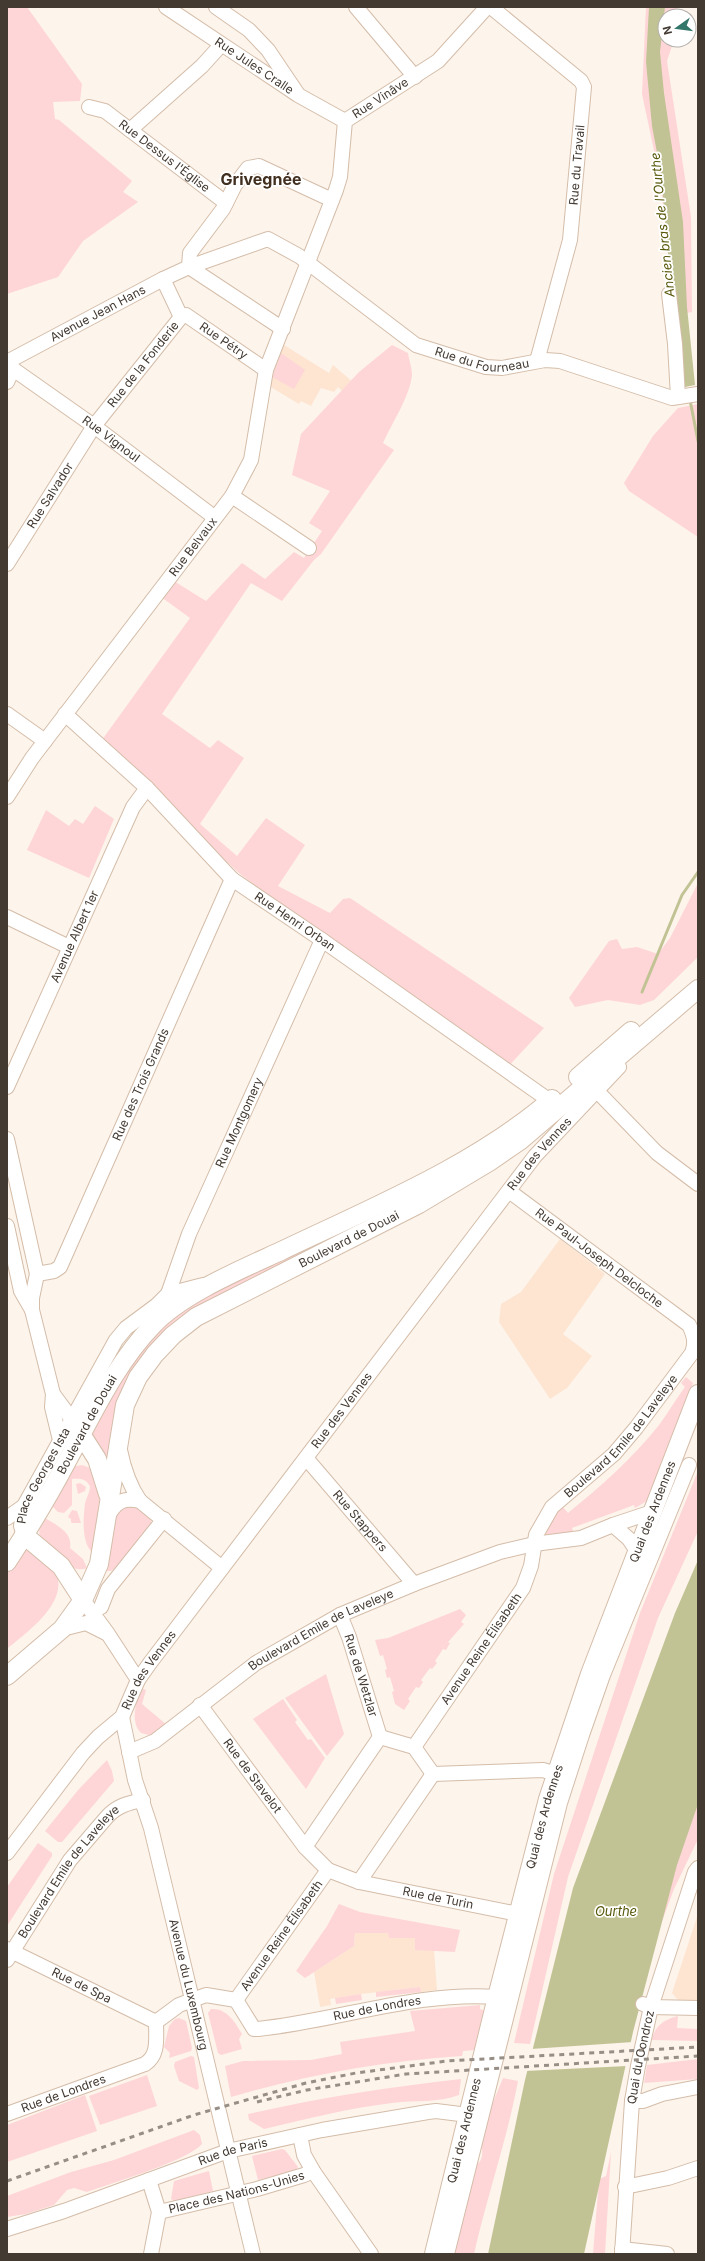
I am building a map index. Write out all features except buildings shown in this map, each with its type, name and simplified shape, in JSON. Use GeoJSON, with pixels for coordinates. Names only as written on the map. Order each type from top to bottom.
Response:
{"type":"FeatureCollection","features":[{"type":"Feature","properties":{"kind":"main road"},"geometry":{"type":"LineString","coordinates":[[550,1101],[698,974]]}},
{"type":"Feature","properties":{"kind":"main road","name":"Rue des Vennes"},"geometry":{"type":"LineString","coordinates":[[616,1060],[698,989]]}},
{"type":"Feature","properties":{"kind":"main road","name":"Boulevard de Douai"},"geometry":{"type":"LineString","coordinates":[[7,1676],[62,1630],[83,1600],[97,1568],[125,1405],[138,1377],[155,1354],[173,1335],[196,1317],[419,1204],[489,1162],[521,1140],[616,1060]]}},
{"type":"Feature","properties":{"kind":"main road","name":"Boulevard de Douai"},"geometry":{"type":"LineString","coordinates":[[7,1562],[130,1351],[154,1324],[171,1301],[217,1281],[412,1188],[483,1149],[550,1101]]}},
{"type":"Feature","properties":{"kind":"main road","name":"Quai des Ardennes"},"geometry":{"type":"LineString","coordinates":[[434,2254],[518,1914],[556,1774],[590,1674],[698,1394]]}},
{"type":"Feature","properties":{"kind":"main road"},"geometry":{"type":"LineString","coordinates":[[81,1434],[97,1459],[102,1471],[108,1511]]}},
{"type":"Feature","properties":{"kind":"main road"},"geometry":{"type":"LineString","coordinates":[[66,1463],[74,1460],[90,1461],[102,1471]]}},
{"type":"Feature","properties":{"kind":"main road"},"geometry":{"type":"LineString","coordinates":[[24,1535],[64,1571],[83,1600]]}},
{"type":"Feature","properties":{"kind":"main road"},"geometry":{"type":"LineString","coordinates":[[64,1571],[82,1574],[97,1568]]}},
{"type":"Feature","properties":{"kind":"street","name":"Rue Jules Cralle"},"geometry":{"type":"LineString","coordinates":[[166,7],[298,95],[345,121]]}},
{"type":"Feature","properties":{"kind":"street"},"geometry":{"type":"LineString","coordinates":[[356,7],[415,77]]}},
{"type":"Feature","properties":{"kind":"street","name":"Rue Vinâve"},"geometry":{"type":"LineString","coordinates":[[308,263],[340,177],[345,121],[438,61],[487,7]]}},
{"type":"Feature","properties":{"kind":"street","name":"Rue du Travail"},"geometry":{"type":"LineString","coordinates":[[491,7],[581,81],[584,87],[570,240],[537,361]]}},
{"type":"Feature","properties":{"kind":"street"},"geometry":{"type":"LineString","coordinates":[[221,9],[249,30],[268,50],[298,95]]}},
{"type":"Feature","properties":{"kind":"street"},"geometry":{"type":"LineString","coordinates":[[130,130],[202,66],[221,45]]}},
{"type":"Feature","properties":{"kind":"street","name":"Rue Dessus l'Église"},"geometry":{"type":"LineString","coordinates":[[89,107],[104,111],[226,203]]}},
{"type":"Feature","properties":{"kind":"street"},"geometry":{"type":"LineString","coordinates":[[283,329],[189,267],[190,253],[226,203],[244,172],[253,166],[258,166],[332,200]]}},
{"type":"Feature","properties":{"kind":"street","name":"Rue du Fourneau"},"geometry":{"type":"LineString","coordinates":[[189,267],[268,239],[308,263],[416,345],[486,368],[502,368],[537,361],[560,361],[666,396],[680,397],[698,394]]}},
{"type":"Feature","properties":{"kind":"street","name":"Rue Belvaux"},"geometry":{"type":"LineString","coordinates":[[7,796],[65,714],[214,517],[232,496],[251,460],[266,370],[308,263]]}},
{"type":"Feature","properties":{"kind":"street","name":"Avenue Jean Hans"},"geometry":{"type":"LineString","coordinates":[[10,364],[163,278],[189,267]]}},
{"type":"Feature","properties":{"kind":"street","name":"Rue de la Fonderie"},"geometry":{"type":"LineString","coordinates":[[94,426],[181,317],[163,278]]}},
{"type":"Feature","properties":{"kind":"street"},"geometry":{"type":"LineString","coordinates":[[669,294],[680,397]]}},
{"type":"Feature","properties":{"kind":"street","name":"Rue Pétry"},"geometry":{"type":"LineString","coordinates":[[181,317],[186,315],[266,370]]}},
{"type":"Feature","properties":{"kind":"street"},"geometry":{"type":"LineString","coordinates":[[7,382],[10,364]]}},
{"type":"Feature","properties":{"kind":"street","name":"Rue Vignoul"},"geometry":{"type":"LineString","coordinates":[[10,364],[214,517]]}},
{"type":"Feature","properties":{"kind":"street","name":"Rue Salvador"},"geometry":{"type":"LineString","coordinates":[[7,564],[94,426]]}},
{"type":"Feature","properties":{"kind":"street"},"geometry":{"type":"LineString","coordinates":[[232,496],[309,548]]}},
{"type":"Feature","properties":{"kind":"street"},"geometry":{"type":"LineString","coordinates":[[7,714],[45,741]]}},
{"type":"Feature","properties":{"kind":"street","name":"Rue Henri Orban"},"geometry":{"type":"LineString","coordinates":[[65,714],[146,788],[232,879],[322,940],[550,1101]]}},
{"type":"Feature","properties":{"kind":"street","name":"Avenue Albert 1er"},"geometry":{"type":"LineString","coordinates":[[7,1087],[133,807],[146,788]]}},
{"type":"Feature","properties":{"kind":"street","name":"Rue des Trois Grands"},"geometry":{"type":"LineString","coordinates":[[37,1274],[54,1271],[60,1268],[232,879]]}},
{"type":"Feature","properties":{"kind":"street"},"geometry":{"type":"LineString","coordinates":[[7,917],[69,947]]}},
{"type":"Feature","properties":{"kind":"street","name":"Rue Montgomery"},"geometry":{"type":"LineString","coordinates":[[171,1301],[189,1234],[322,940]]}},
{"type":"Feature","properties":{"kind":"street","name":"Rue des Vennes"},"geometry":{"type":"LineString","coordinates":[[7,1853],[83,1753],[98,1737],[122,1717],[138,1680],[222,1568],[535,1156],[619,1067],[616,1060]]}},
{"type":"Feature","properties":{"kind":"street"},"geometry":{"type":"LineString","coordinates":[[596,1090],[657,1153],[698,1184]]}},
{"type":"Feature","properties":{"kind":"street"},"geometry":{"type":"LineString","coordinates":[[7,1139],[37,1274],[32,1298],[32,1310],[53,1394],[52,1407],[60,1440]]}},
{"type":"Feature","properties":{"kind":"street","name":"Rue Paul-Joseph Delcloche"},"geometry":{"type":"LineString","coordinates":[[509,1191],[689,1325]]}},
{"type":"Feature","properties":{"kind":"street"},"geometry":{"type":"LineString","coordinates":[[7,1226],[21,1291],[32,1310]]}},
{"type":"Feature","properties":{"kind":"street","name":"Boulevard de Douai"},"geometry":{"type":"LineString","coordinates":[[72,1418],[116,1340],[126,1328],[157,1305],[171,1301]]}},
{"type":"Feature","properties":{"kind":"street","name":"Boulevard Emile de Laveleye"},"geometry":{"type":"LineString","coordinates":[[534,1544],[536,1535],[552,1507],[614,1454],[636,1428],[692,1353],[695,1347],[694,1335],[689,1325]]}},
{"type":"Feature","properties":{"kind":"street"},"geometry":{"type":"LineString","coordinates":[[53,1394],[72,1418],[81,1434]]}},
{"type":"Feature","properties":{"kind":"street","name":"Place Georges Ista"},"geometry":{"type":"LineString","coordinates":[[24,1535],[21,1526],[24,1506],[72,1418]]}},
{"type":"Feature","properties":{"kind":"street","name":"Boulevard de Douai"},"geometry":{"type":"LineString","coordinates":[[119,1442],[126,1475],[132,1490],[140,1501]]}},
{"type":"Feature","properties":{"kind":"street","name":"Rue Stappers"},"geometry":{"type":"LineString","coordinates":[[306,1458],[414,1584]]}},
{"type":"Feature","properties":{"kind":"street","name":"Quai des Ardennes"},"geometry":{"type":"LineString","coordinates":[[447,2254],[560,1803],[582,1735],[604,1675],[689,1465]]}},
{"type":"Feature","properties":{"kind":"street"},"geometry":{"type":"LineString","coordinates":[[108,1511],[120,1501],[129,1499],[140,1501],[222,1568]]}},
{"type":"Feature","properties":{"kind":"street"},"geometry":{"type":"LineString","coordinates":[[7,1518],[24,1506]]}},
{"type":"Feature","properties":{"kind":"street","name":"Boulevard Emile de Laveleye"},"geometry":{"type":"LineString","coordinates":[[129,1752],[155,1741],[256,1663],[340,1615],[414,1584],[500,1552],[534,1544],[572,1541],[652,1512]]}},
{"type":"Feature","properties":{"kind":"street"},"geometry":{"type":"LineString","coordinates":[[101,1607],[105,1593],[164,1520]]}},
{"type":"Feature","properties":{"kind":"street"},"geometry":{"type":"LineString","coordinates":[[613,1525],[629,1539],[637,1551]]}},
{"type":"Feature","properties":{"kind":"street","name":"Avenue Reine Élisabeth"},"geometry":{"type":"LineString","coordinates":[[414,1747],[523,1588],[530,1566],[534,1544]]}},
{"type":"Feature","properties":{"kind":"street"},"geometry":{"type":"LineString","coordinates":[[97,1568],[104,1574],[119,1574]]}},
{"type":"Feature","properties":{"kind":"street"},"geometry":{"type":"LineString","coordinates":[[97,1568],[101,1607],[108,1634]]}},
{"type":"Feature","properties":{"kind":"street"},"geometry":{"type":"LineString","coordinates":[[83,1600],[108,1634],[138,1680]]}},
{"type":"Feature","properties":{"kind":"street","name":"Rue de Wetzlar"},"geometry":{"type":"LineString","coordinates":[[340,1615],[349,1637],[380,1737]]}},
{"type":"Feature","properties":{"kind":"street"},"geometry":{"type":"LineString","coordinates":[[62,1630],[86,1623],[108,1634]]}},
{"type":"Feature","properties":{"kind":"street","name":"Rue de Stavelot"},"geometry":{"type":"LineString","coordinates":[[200,1705],[305,1847]]}},
{"type":"Feature","properties":{"kind":"street","name":"Avenue du Luxembourg"},"geometry":{"type":"LineString","coordinates":[[122,1717],[135,1780],[143,1800],[253,2254]]}},
{"type":"Feature","properties":{"kind":"street"},"geometry":{"type":"LineString","coordinates":[[305,1847],[380,1737],[414,1747],[433,1774]]}},
{"type":"Feature","properties":{"kind":"street"},"geometry":{"type":"LineString","coordinates":[[433,1774],[543,1770],[556,1774]]}},
{"type":"Feature","properties":{"kind":"street"},"geometry":{"type":"LineString","coordinates":[[359,1882],[433,1774]]}},
{"type":"Feature","properties":{"kind":"street","name":"Boulevard Emile de Laveleye"},"geometry":{"type":"LineString","coordinates":[[9,1953],[70,1860],[111,1812],[125,1804],[143,1800]]}},
{"type":"Feature","properties":{"kind":"street","name":"Avenue Reine Élisabeth"},"geometry":{"type":"LineString","coordinates":[[305,1847],[328,1870],[359,1882]]}},
{"type":"Feature","properties":{"kind":"street","name":"Quai du Condroz"},"geometry":{"type":"LineString","coordinates":[[622,2252],[625,2187],[632,2101],[647,2006],[695,1872],[698,1868]]}},
{"type":"Feature","properties":{"kind":"street","name":"Avenue Reine Élisabeth"},"geometry":{"type":"LineString","coordinates":[[236,2000],[328,1870]]}},
{"type":"Feature","properties":{"kind":"street","name":"Rue de Turin"},"geometry":{"type":"LineString","coordinates":[[359,1882],[518,1914]]}},
{"type":"Feature","properties":{"kind":"street","name":"Rue de Spa"},"geometry":{"type":"LineString","coordinates":[[9,1953],[156,2022]]}},
{"type":"Feature","properties":{"kind":"street"},"geometry":{"type":"LineString","coordinates":[[156,2022],[179,2005],[206,1995],[236,2000]]}},
{"type":"Feature","properties":{"kind":"street","name":"Rue de Londres"},"geometry":{"type":"LineString","coordinates":[[236,2000],[254,2029],[258,2030],[366,2010],[438,2000],[497,1997]]}},
{"type":"Feature","properties":{"kind":"street"},"geometry":{"type":"LineString","coordinates":[[647,2006],[698,2008]]}},
{"type":"Feature","properties":{"kind":"street","name":"Rue de Londres"},"geometry":{"type":"LineString","coordinates":[[7,2114],[145,2064],[152,2059],[154,2053],[156,2022]]}},
{"type":"Feature","properties":{"kind":"street"},"geometry":{"type":"LineString","coordinates":[[632,2101],[643,2102],[662,2094],[698,2087]]}},
{"type":"Feature","properties":{"kind":"street","name":"Rue de Paris"},"geometry":{"type":"LineString","coordinates":[[7,2228],[149,2180],[228,2151],[322,2130],[436,2111],[468,2115]]}},
{"type":"Feature","properties":{"kind":"street"},"geometry":{"type":"LineString","coordinates":[[300,2135],[304,2155],[313,2171],[371,2254]]}},
{"type":"Feature","properties":{"kind":"street"},"geometry":{"type":"LineString","coordinates":[[625,2187],[668,2178],[698,2168]]}},
{"type":"Feature","properties":{"kind":"street","name":"Place des Nations-Unies"},"geometry":{"type":"LineString","coordinates":[[159,2212],[304,2176],[313,2171]]}},
{"type":"Feature","properties":{"kind":"street"},"geometry":{"type":"LineString","coordinates":[[149,2180],[159,2212],[151,2254]]}},
{"type":"Feature","properties":{"kind":"street"},"geometry":{"type":"LineString","coordinates":[[622,2252],[667,2254]]}},
{"type":"Feature","properties":{"kind":"shaded area"},"geometry":{"type":"Polygon","coordinates":[[[7,7],[27,7],[82,84],[80,101],[53,102],[55,119],[59,120],[132,181],[123,192],[138,202],[83,241],[58,277],[7,294],[7,7]]]}},
{"type":"Feature","properties":{"kind":"shaded area"},"geometry":{"type":"Polygon","coordinates":[[[646,7],[677,7],[657,8],[657,48],[671,48],[667,61],[691,217],[692,312],[677,315],[659,174],[642,94],[646,7]]]}},
{"type":"Feature","properties":{"kind":"shaded area"},"geometry":{"type":"Polygon","coordinates":[[[284,345],[329,373],[333,365],[354,383],[344,393],[338,387],[334,392],[321,388],[311,406],[301,401],[299,404],[269,386],[284,345]]]}},
{"type":"Feature","properties":{"kind":"shaded area"},"geometry":{"type":"Polygon","coordinates":[[[392,345],[408,353],[412,370],[411,383],[408,392],[383,443],[394,450],[321,554],[314,560],[282,601],[251,583],[162,714],[210,748],[218,740],[244,758],[200,824],[237,856],[266,818],[305,845],[278,886],[330,913],[343,899],[350,898],[544,1028],[506,1069],[323,939],[239,873],[99,744],[190,618],[157,594],[169,578],[206,601],[242,563],[265,579],[294,552],[304,558],[322,531],[309,523],[330,491],[292,475],[301,434],[359,372],[392,345]]]}},
{"type":"Feature","properties":{"kind":"shaded area"},"geometry":{"type":"Polygon","coordinates":[[[281,353],[305,370],[294,389],[272,377],[281,353]]]}},
{"type":"Feature","properties":{"kind":"shaded area"},"geometry":{"type":"Polygon","coordinates":[[[698,404],[698,537],[629,491],[624,483],[653,436],[678,408],[698,404]]]}},
{"type":"Feature","properties":{"kind":"shaded area"},"geometry":{"type":"Polygon","coordinates":[[[95,806],[114,819],[89,878],[27,850],[46,810],[69,826],[75,819],[83,824],[95,806]]]}},
{"type":"Feature","properties":{"kind":"shaded area"},"geometry":{"type":"Polygon","coordinates":[[[698,883],[698,957],[654,1000],[640,1005],[608,1000],[575,1007],[569,998],[609,941],[617,939],[622,949],[637,947],[658,954],[670,938],[698,883]]]}},
{"type":"Feature","properties":{"kind":"shaded area"},"geometry":{"type":"Polygon","coordinates":[[[410,1194],[148,1351],[111,1466],[86,1432],[138,1347],[188,1303],[410,1194]]]}},
{"type":"Feature","properties":{"kind":"shaded area"},"geometry":{"type":"Polygon","coordinates":[[[560,1239],[605,1274],[563,1334],[592,1356],[567,1388],[550,1399],[499,1322],[501,1304],[521,1292],[560,1239]]]}},
{"type":"Feature","properties":{"kind":"shaded area"},"geometry":{"type":"Polygon","coordinates":[[[686,1377],[693,1383],[647,1501],[635,1508],[634,1505],[572,1528],[574,1534],[544,1536],[542,1534],[562,1506],[568,1513],[616,1472],[649,1437],[685,1387],[681,1383],[686,1377]]]}},
{"type":"Feature","properties":{"kind":"shaded area"},"geometry":{"type":"Polygon","coordinates":[[[82,1465],[93,1469],[101,1488],[95,1532],[96,1555],[88,1546],[85,1540],[84,1532],[85,1504],[90,1489],[87,1482],[72,1479],[72,1505],[64,1513],[58,1512],[52,1506],[59,1494],[70,1467],[82,1465]]]}},
{"type":"Feature","properties":{"kind":"shaded area"},"geometry":{"type":"Polygon","coordinates":[[[698,1471],[698,1531],[658,1618],[568,1877],[530,2044],[514,2043],[554,1874],[640,1613],[698,1471]]]}},
{"type":"Feature","properties":{"kind":"shaded area"},"geometry":{"type":"Polygon","coordinates":[[[80,1483],[86,1487],[85,1491],[78,1494],[76,1484],[80,1483]]]}},
{"type":"Feature","properties":{"kind":"shaded area"},"geometry":{"type":"Polygon","coordinates":[[[137,1506],[151,1519],[151,1524],[115,1568],[111,1571],[107,1571],[105,1568],[117,1508],[137,1506]]]}},
{"type":"Feature","properties":{"kind":"shaded area"},"geometry":{"type":"Polygon","coordinates":[[[72,1510],[77,1511],[81,1523],[71,1522],[71,1519],[68,1517],[72,1510]]]}},
{"type":"Feature","properties":{"kind":"shaded area"},"geometry":{"type":"Polygon","coordinates":[[[45,1518],[59,1526],[66,1533],[69,1538],[70,1548],[83,1559],[87,1568],[73,1568],[67,1565],[60,1560],[40,1537],[39,1530],[45,1518]]]}},
{"type":"Feature","properties":{"kind":"shaded area"},"geometry":{"type":"Polygon","coordinates":[[[24,1544],[47,1562],[54,1570],[58,1584],[56,1595],[44,1616],[7,1649],[7,1574],[24,1544]]]}},
{"type":"Feature","properties":{"kind":"shaded area"},"geometry":{"type":"Polygon","coordinates":[[[460,1609],[466,1615],[461,1622],[464,1624],[448,1642],[450,1643],[446,1650],[443,1649],[435,1661],[437,1663],[432,1669],[430,1668],[421,1680],[423,1682],[419,1688],[416,1687],[408,1699],[410,1701],[404,1710],[395,1704],[392,1692],[394,1691],[390,1677],[387,1678],[385,1670],[387,1669],[383,1655],[380,1656],[375,1640],[388,1638],[460,1609]]]}},
{"type":"Feature","properties":{"kind":"shaded area"},"geometry":{"type":"Polygon","coordinates":[[[326,1674],[344,1734],[327,1756],[285,1698],[326,1674]]]}},
{"type":"Feature","properties":{"kind":"shaded area"},"geometry":{"type":"Polygon","coordinates":[[[141,1688],[146,1690],[142,1704],[167,1725],[153,1736],[141,1733],[136,1723],[135,1711],[141,1688]]]}},
{"type":"Feature","properties":{"kind":"shaded area"},"geometry":{"type":"Polygon","coordinates":[[[283,1699],[297,1720],[295,1722],[308,1740],[311,1739],[325,1758],[306,1789],[253,1719],[283,1699]]]}},
{"type":"Feature","properties":{"kind":"shaded area"},"geometry":{"type":"Polygon","coordinates":[[[107,1760],[112,1771],[114,1781],[62,1842],[58,1842],[45,1831],[79,1789],[107,1760]]]}},
{"type":"Feature","properties":{"kind":"shaded area"},"geometry":{"type":"Polygon","coordinates":[[[698,1786],[698,1839],[674,1889],[655,1940],[698,1786]]]}},
{"type":"Feature","properties":{"kind":"shaded area"},"geometry":{"type":"Polygon","coordinates":[[[38,1843],[52,1853],[52,1856],[7,1926],[7,1887],[38,1843]]]}},
{"type":"Feature","properties":{"kind":"shaded area"},"geometry":{"type":"Polygon","coordinates":[[[339,1904],[360,1912],[460,1930],[455,1952],[415,1950],[415,1938],[389,1938],[388,1933],[355,1933],[354,1946],[305,1978],[296,1971],[327,1926],[339,1904]]]}},
{"type":"Feature","properties":{"kind":"shaded area"},"geometry":{"type":"Polygon","coordinates":[[[698,1914],[698,2002],[679,2001],[672,1993],[698,1914]]]}},
{"type":"Feature","properties":{"kind":"shaded area"},"geometry":{"type":"Polygon","coordinates":[[[355,1933],[389,1933],[389,1938],[415,1938],[415,1950],[434,1950],[437,1990],[421,1992],[420,1987],[361,1994],[330,1999],[331,2005],[320,2007],[314,1972],[354,1946],[355,1933]]]}},
{"type":"Feature","properties":{"kind":"shaded area"},"geometry":{"type":"Polygon","coordinates":[[[420,1987],[421,1992],[376,1997],[376,1992],[420,1987]]]}},
{"type":"Feature","properties":{"kind":"shaded area"},"geometry":{"type":"Polygon","coordinates":[[[361,1994],[362,2000],[336,2004],[335,1998],[361,1994]]]}},
{"type":"Feature","properties":{"kind":"shaded area"},"geometry":{"type":"Polygon","coordinates":[[[480,2005],[480,2009],[485,2011],[475,2050],[463,2051],[462,2056],[404,2061],[345,2070],[288,2082],[231,2097],[225,2066],[243,2061],[311,2060],[342,2054],[340,2042],[415,2031],[410,2011],[480,2005]]]}},
{"type":"Feature","properties":{"kind":"shaded area"},"geometry":{"type":"Polygon","coordinates":[[[211,2009],[222,2011],[230,2017],[242,2034],[239,2039],[242,2049],[221,2055],[218,2053],[208,2013],[211,2009]]]}},
{"type":"Feature","properties":{"kind":"shaded area"},"geometry":{"type":"Polygon","coordinates":[[[678,2016],[677,2028],[698,2029],[698,2041],[652,2040],[655,2031],[661,2024],[678,2016]]]}},
{"type":"Feature","properties":{"kind":"shaded area"},"geometry":{"type":"Polygon","coordinates":[[[179,2018],[186,2021],[192,2048],[191,2051],[169,2058],[170,2053],[164,2047],[169,2026],[175,2019],[179,2018]]]}},
{"type":"Feature","properties":{"kind":"shaded area"},"geometry":{"type":"Polygon","coordinates":[[[191,2056],[194,2057],[199,2088],[197,2090],[179,2081],[174,2066],[175,2062],[191,2056]]]}},
{"type":"Feature","properties":{"kind":"shaded area"},"geometry":{"type":"Polygon","coordinates":[[[698,2059],[698,2079],[644,2083],[647,2065],[698,2059]]]}},
{"type":"Feature","properties":{"kind":"shaded area"},"geometry":{"type":"Polygon","coordinates":[[[147,2075],[157,2106],[100,2125],[89,2096],[147,2075]]]}},
{"type":"Feature","properties":{"kind":"shaded area"},"geometry":{"type":"Polygon","coordinates":[[[503,2078],[518,2081],[474,2254],[454,2254],[474,2166],[478,2164],[482,2158],[482,2140],[485,2125],[503,2078]]]}},
{"type":"Feature","properties":{"kind":"shaded area"},"geometry":{"type":"Polygon","coordinates":[[[461,2079],[459,2095],[451,2098],[401,2102],[360,2108],[264,2129],[249,2120],[248,2114],[301,2103],[380,2089],[461,2079]]]}},
{"type":"Feature","properties":{"kind":"shaded area"},"geometry":{"type":"Polygon","coordinates":[[[85,2095],[97,2131],[7,2162],[7,2125],[85,2095]]]}},
{"type":"Feature","properties":{"kind":"shaded area"},"geometry":{"type":"Polygon","coordinates":[[[194,2130],[200,2135],[202,2144],[194,2151],[148,2171],[87,2192],[74,2188],[67,2190],[54,2205],[26,2214],[7,2217],[7,2196],[71,2172],[114,2160],[194,2130]]]}},
{"type":"Feature","properties":{"kind":"shaded area"},"geometry":{"type":"Polygon","coordinates":[[[282,2149],[285,2150],[298,2167],[296,2170],[258,2180],[252,2156],[282,2149]]]}},
{"type":"Feature","properties":{"kind":"shaded area"},"geometry":{"type":"Polygon","coordinates":[[[611,2152],[605,2254],[593,2254],[599,2179],[606,2176],[611,2152]]]}},
{"type":"Feature","properties":{"kind":"shaded area"},"geometry":{"type":"Polygon","coordinates":[[[209,2171],[213,2191],[174,2201],[171,2199],[174,2181],[209,2171]]]}},
{"type":"Feature","properties":{"kind":"water"},"geometry":{"type":"Polygon","coordinates":[[[649,7],[665,7],[657,8],[657,48],[660,48],[664,93],[683,222],[687,307],[695,385],[680,388],[661,174],[652,126],[646,62],[649,7]]]}},
{"type":"Feature","properties":{"kind":"water","name":"Ourthe"},"geometry":{"type":"Polygon","coordinates":[[[698,1560],[698,1804],[677,1865],[633,2032],[584,2254],[488,2254],[525,2080],[573,1888],[675,1613],[698,1560]]]}},
{"type":"Feature","properties":{"kind":"pier"},"geometry":{"type":"Polygon","coordinates":[[[633,2042],[627,2066],[525,2071],[531,2049],[633,2042]]]}},
{"type":"Feature","properties":{"kind":"waterway","name":"Ancien bras de l'Ourthe"},"geometry":{"type":"LineString","coordinates":[[690,400],[698,441]]}},
{"type":"Feature","properties":{"kind":"waterway"},"geometry":{"type":"LineString","coordinates":[[642,992],[682,895],[698,872]]}},
{"type":"Feature","properties":{"kind":"railway"},"geometry":{"type":"LineString","coordinates":[[7,2181],[194,2115],[306,2083],[356,2073],[447,2061],[698,2047]]}},
{"type":"Feature","properties":{"kind":"railway"},"geometry":{"type":"LineString","coordinates":[[257,2102],[307,2090],[406,2074],[698,2056]]}},
{"type":"Feature","properties":{"kind":"district","name":"Grivegnée"},"geometry":{"type":"Point","coordinates":[261,179]}}]}
